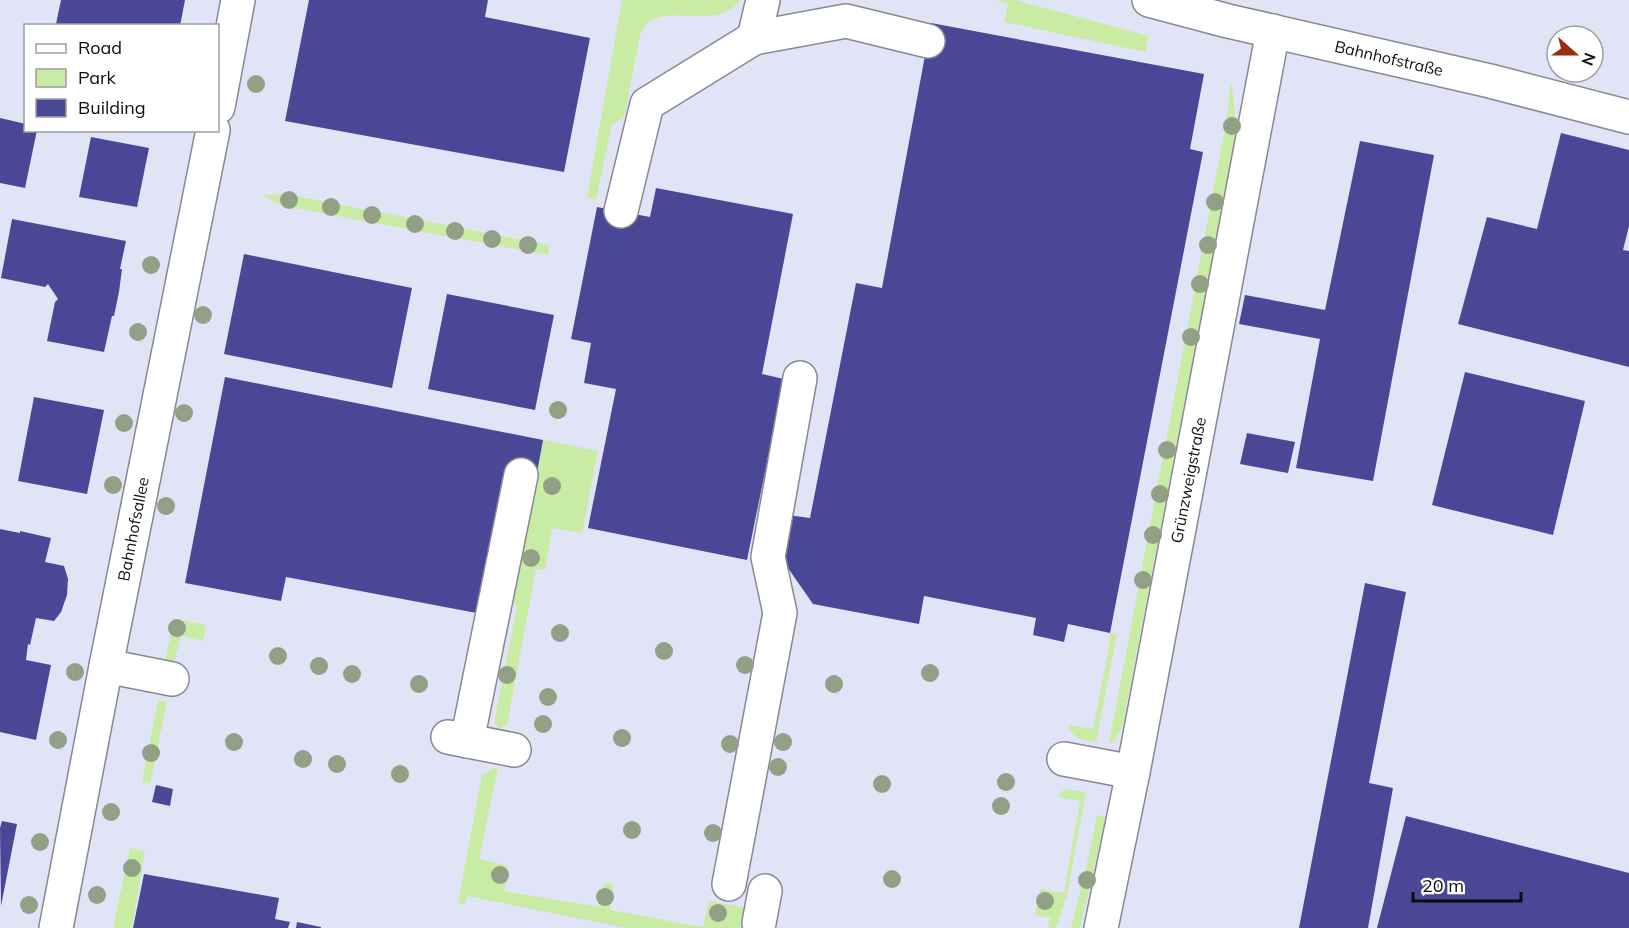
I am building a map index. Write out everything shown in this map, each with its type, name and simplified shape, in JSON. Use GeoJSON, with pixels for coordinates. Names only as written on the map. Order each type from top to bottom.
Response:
{"type":"FeatureCollection","features":[{"type":"Feature","properties":{"kind":"street"},"geometry":{"type":"LineString","coordinates":[[219,102],[238,0]]}},
{"type":"Feature","properties":{"kind":"street"},"geometry":{"type":"LineString","coordinates":[[754,38],[764,0]]}},
{"type":"Feature","properties":{"kind":"street","name":"Bahnhofstraße"},"geometry":{"type":"LineString","coordinates":[[1149,0],[1192,6],[1273,31],[1490,81],[1629,117]]}},
{"type":"Feature","properties":{"kind":"street"},"geometry":{"type":"LineString","coordinates":[[621,211],[647,104],[754,38],[846,21],[928,41]]}},
{"type":"Feature","properties":{"kind":"street","name":"Grünzweigstraße"},"geometry":{"type":"LineString","coordinates":[[1101,928],[1133,772],[1273,31]]}},
{"type":"Feature","properties":{"kind":"street","name":"Bahnhofsallee"},"geometry":{"type":"LineString","coordinates":[[56,928],[213,132]]}},
{"type":"Feature","properties":{"kind":"street"},"geometry":{"type":"LineString","coordinates":[[729,884],[780,613],[768,557],[800,378]]}},
{"type":"Feature","properties":{"kind":"street"},"geometry":{"type":"LineString","coordinates":[[514,750],[458,739],[521,475]]}},
{"type":"Feature","properties":{"kind":"street"},"geometry":{"type":"LineString","coordinates":[[106,666],[171,679]]}},
{"type":"Feature","properties":{"kind":"street"},"geometry":{"type":"LineString","coordinates":[[1064,759],[1133,772]]}},
{"type":"Feature","properties":{"kind":"street"},"geometry":{"type":"LineString","coordinates":[[759,923],[765,891]]}},
{"type":"Feature","properties":{"kind":"shaded area"},"geometry":{"type":"Polygon","coordinates":[[[0,0],[1629,0],[1629,928],[0,928],[0,0]]]}},
{"type":"Feature","properties":{"kind":"green space"},"geometry":{"type":"Polygon","coordinates":[[[622,0],[740,0],[731,9],[720,14],[664,16],[653,20],[643,28],[624,118],[612,124],[596,200],[587,197],[622,0]]]}},
{"type":"Feature","properties":{"kind":"green space"},"geometry":{"type":"Polygon","coordinates":[[[996,0],[1015,0],[1149,36],[1145,52],[1004,22],[1008,4],[996,0]]]}},
{"type":"Feature","properties":{"kind":"green space"},"geometry":{"type":"Polygon","coordinates":[[[1231,79],[1237,130],[1122,728],[1114,741],[1109,743],[1226,123],[1231,79]]]}},
{"type":"Feature","properties":{"kind":"green space"},"geometry":{"type":"Polygon","coordinates":[[[286,194],[549,245],[548,255],[283,206],[262,195],[286,194]]]}},
{"type":"Feature","properties":{"kind":"green space"},"geometry":{"type":"Polygon","coordinates":[[[543,440],[598,451],[582,533],[552,528],[545,570],[536,569],[507,725],[500,728],[494,723],[517,606],[509,605],[543,440]]]}},
{"type":"Feature","properties":{"kind":"green space"},"geometry":{"type":"Polygon","coordinates":[[[174,619],[203,624],[206,629],[203,641],[181,636],[174,663],[165,662],[174,619]]]}},
{"type":"Feature","properties":{"kind":"green space"},"geometry":{"type":"Polygon","coordinates":[[[1110,633],[1117,634],[1096,742],[1084,740],[1072,734],[1069,730],[1070,725],[1093,729],[1110,633]]]}},
{"type":"Feature","properties":{"kind":"green space"},"geometry":{"type":"Polygon","coordinates":[[[158,700],[167,702],[150,784],[142,782],[158,700]]]}},
{"type":"Feature","properties":{"kind":"green space"},"geometry":{"type":"Polygon","coordinates":[[[498,768],[479,859],[508,866],[504,891],[599,907],[603,885],[609,882],[613,886],[610,910],[703,927],[709,901],[748,908],[749,922],[741,921],[740,928],[627,928],[467,896],[465,904],[458,903],[482,775],[498,768]]]}},
{"type":"Feature","properties":{"kind":"green space"},"geometry":{"type":"Polygon","coordinates":[[[1068,789],[1086,792],[1067,895],[1056,928],[1048,928],[1050,918],[1035,915],[1040,889],[1064,893],[1080,801],[1058,797],[1062,791],[1068,789]]]}},
{"type":"Feature","properties":{"kind":"green space"},"geometry":{"type":"Polygon","coordinates":[[[1097,815],[1106,817],[1080,928],[1071,928],[1086,868],[1097,815]]]}},
{"type":"Feature","properties":{"kind":"green space"},"geometry":{"type":"Polygon","coordinates":[[[130,848],[145,851],[132,928],[113,928],[130,848]]]}},
{"type":"Feature","properties":{"kind":"building"},"geometry":{"type":"Polygon","coordinates":[[[61,0],[185,0],[180,24],[56,24],[61,0]]]}},
{"type":"Feature","properties":{"kind":"building"},"geometry":{"type":"Polygon","coordinates":[[[309,0],[488,0],[485,17],[590,38],[564,172],[285,121],[309,0]]]}},
{"type":"Feature","properties":{"kind":"building"},"geometry":{"type":"Polygon","coordinates":[[[931,23],[1204,74],[1190,149],[1203,152],[1110,633],[1068,624],[1064,642],[1033,635],[1036,618],[924,596],[919,624],[813,604],[781,558],[788,515],[810,518],[856,283],[882,288],[931,23]]]}},
{"type":"Feature","properties":{"kind":"building"},"geometry":{"type":"Polygon","coordinates":[[[0,118],[24,124],[24,132],[37,132],[25,188],[0,183],[0,118]]]}},
{"type":"Feature","properties":{"kind":"building"},"geometry":{"type":"Polygon","coordinates":[[[1561,133],[1629,150],[1629,226],[1623,250],[1629,251],[1629,367],[1458,324],[1487,217],[1537,229],[1561,133]]]}},
{"type":"Feature","properties":{"kind":"building"},"geometry":{"type":"Polygon","coordinates":[[[91,137],[149,148],[137,207],[79,197],[91,137]]]}},
{"type":"Feature","properties":{"kind":"building"},"geometry":{"type":"Polygon","coordinates":[[[1360,141],[1434,155],[1373,481],[1296,468],[1320,339],[1239,324],[1245,295],[1325,310],[1360,141]]]}},
{"type":"Feature","properties":{"kind":"building"},"geometry":{"type":"Polygon","coordinates":[[[656,188],[793,214],[762,374],[784,379],[747,560],[588,528],[616,389],[584,383],[591,343],[571,339],[597,207],[650,217],[656,188]]]}},
{"type":"Feature","properties":{"kind":"building"},"geometry":{"type":"Polygon","coordinates":[[[12,219],[126,241],[120,269],[122,269],[119,292],[104,352],[47,341],[55,302],[58,299],[48,284],[45,287],[1,278],[12,219]]]}},
{"type":"Feature","properties":{"kind":"building"},"geometry":{"type":"Polygon","coordinates":[[[244,254],[412,288],[392,388],[224,354],[244,254]]]}},
{"type":"Feature","properties":{"kind":"building"},"geometry":{"type":"Polygon","coordinates":[[[447,294],[554,315],[535,410],[428,389],[447,294]]]}},
{"type":"Feature","properties":{"kind":"building"},"geometry":{"type":"Polygon","coordinates":[[[1465,372],[1585,401],[1553,535],[1432,505],[1465,372]]]}},
{"type":"Feature","properties":{"kind":"building"},"geometry":{"type":"Polygon","coordinates":[[[225,377],[543,440],[536,478],[482,614],[286,577],[281,601],[185,583],[225,377]]]}},
{"type":"Feature","properties":{"kind":"building"},"geometry":{"type":"Polygon","coordinates":[[[34,397],[104,410],[87,494],[18,481],[34,397]]]}},
{"type":"Feature","properties":{"kind":"building"},"geometry":{"type":"Polygon","coordinates":[[[1247,433],[1295,442],[1288,473],[1240,464],[1247,433]]]}},
{"type":"Feature","properties":{"kind":"building"},"geometry":{"type":"Polygon","coordinates":[[[0,529],[51,538],[45,562],[64,566],[68,579],[67,595],[61,612],[54,621],[36,618],[30,645],[28,644],[26,660],[51,665],[36,740],[0,732],[0,529]]]}},
{"type":"Feature","properties":{"kind":"building"},"geometry":{"type":"Polygon","coordinates":[[[1365,583],[1406,592],[1369,783],[1393,788],[1368,928],[1299,928],[1365,583]]]}},
{"type":"Feature","properties":{"kind":"building"},"geometry":{"type":"Polygon","coordinates":[[[156,785],[173,789],[170,806],[152,802],[156,785]]]}},
{"type":"Feature","properties":{"kind":"building"},"geometry":{"type":"Polygon","coordinates":[[[1406,816],[1629,873],[1629,928],[1377,928],[1406,816]]]}},
{"type":"Feature","properties":{"kind":"building"},"geometry":{"type":"Polygon","coordinates":[[[2,821],[17,824],[1,906],[0,828],[2,821]]]}},
{"type":"Feature","properties":{"kind":"building"},"geometry":{"type":"Polygon","coordinates":[[[144,874],[279,898],[275,919],[290,922],[288,928],[133,928],[144,874]]]}},
{"type":"Feature","properties":{"kind":"building"},"geometry":{"type":"Polygon","coordinates":[[[297,922],[321,927],[321,928],[296,928],[297,922]]]}}]}
